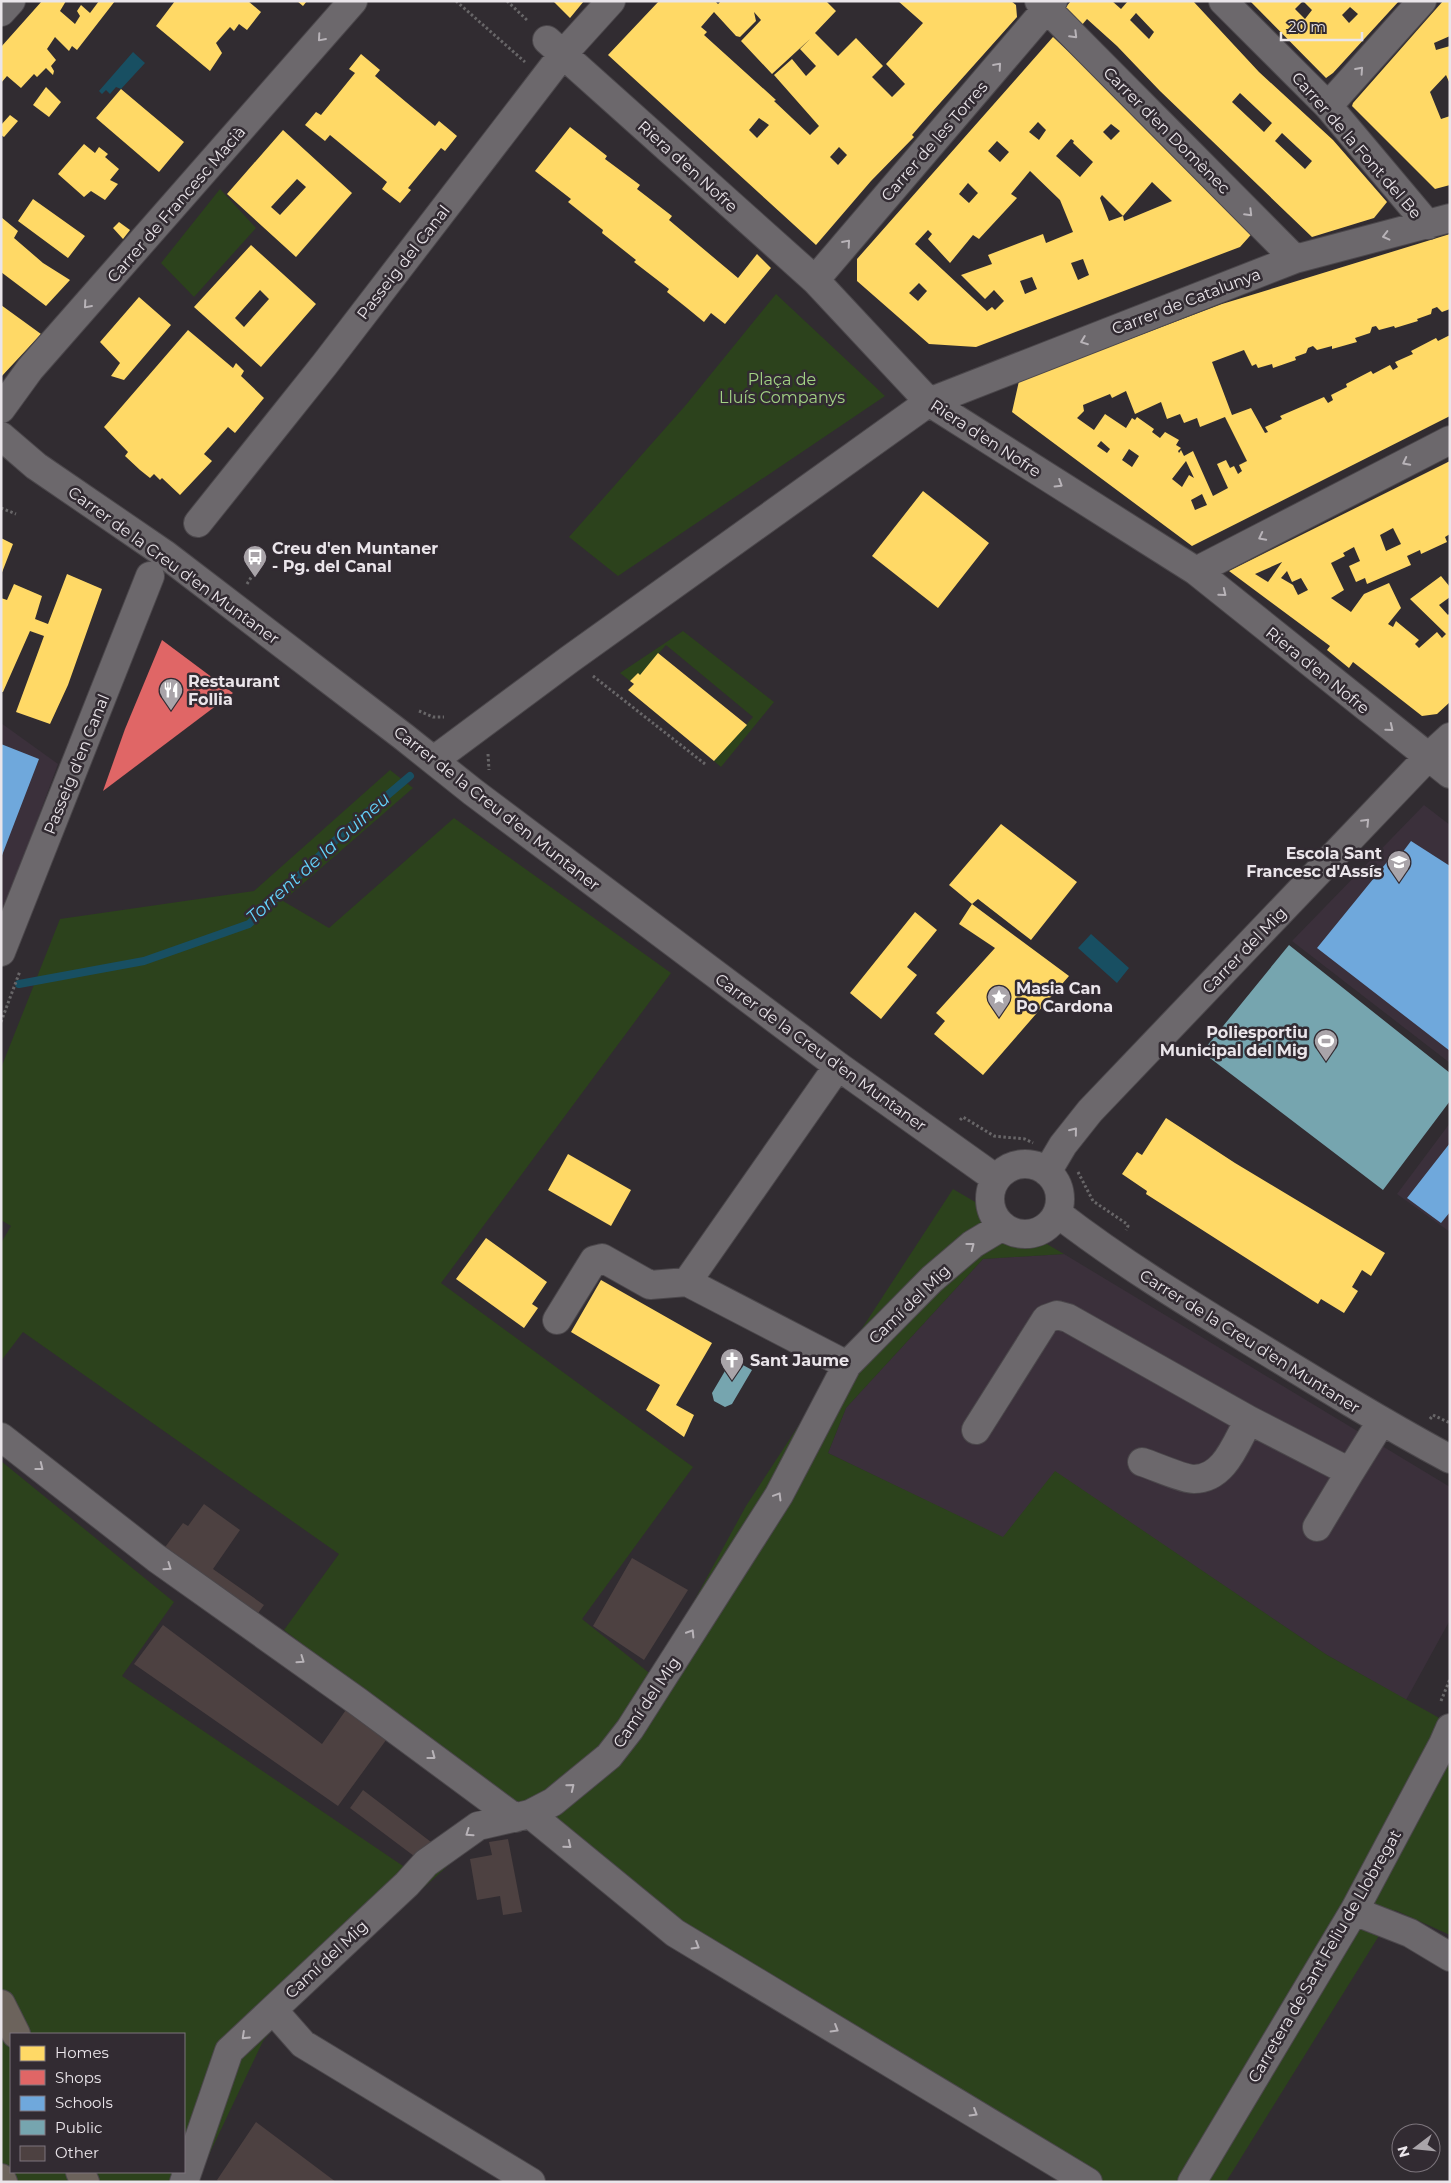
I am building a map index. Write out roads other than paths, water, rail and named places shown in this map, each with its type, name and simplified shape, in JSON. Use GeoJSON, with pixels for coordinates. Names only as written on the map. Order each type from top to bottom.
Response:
{"type":"FeatureCollection","features":[{"type":"Feature","properties":{"kind":"highway"},"geometry":{"type":"LineString","coordinates":[[1,2004],[16,2033]]}},
{"type":"Feature","properties":{"kind":"highway"},"geometry":{"type":"LineString","coordinates":[[1,2178],[3,2182]]}},
{"type":"Feature","properties":{"kind":"street"},"geometry":{"type":"LineString","coordinates":[[1,12],[11,1]]}},
{"type":"Feature","properties":{"kind":"street","name":"Carrer de Francesc Macià"},"geometry":{"type":"LineString","coordinates":[[1,409],[30,369],[353,1]]}},
{"type":"Feature","properties":{"kind":"street","name":"Passeig del Canal"},"geometry":{"type":"LineString","coordinates":[[198,523],[326,364],[544,78],[555,47],[611,1]]}},
{"type":"Feature","properties":{"kind":"street","name":"Carrer de la Font del Be"},"geometry":{"type":"LineString","coordinates":[[1223,1],[1439,221]]}},
{"type":"Feature","properties":{"kind":"street"},"geometry":{"type":"LineString","coordinates":[[1328,106],[1422,1]]}},
{"type":"Feature","properties":{"kind":"street","name":"Carrer d'en Domènec"},"geometry":{"type":"LineString","coordinates":[[1047,4],[1295,259]]}},
{"type":"Feature","properties":{"kind":"street","name":"Carrer de les Torres"},"geometry":{"type":"LineString","coordinates":[[815,280],[1047,4]]}},
{"type":"Feature","properties":{"kind":"street","name":"Riera d'en Nofre"},"geometry":{"type":"LineString","coordinates":[[555,47],[815,280],[929,402],[1196,571],[1427,758],[1450,774]]}},
{"type":"Feature","properties":{"kind":"street","name":"Carrer de Catalunya"},"geometry":{"type":"LineString","coordinates":[[929,402],[1295,259],[1439,221]]}},
{"type":"Feature","properties":{"kind":"street"},"geometry":{"type":"LineString","coordinates":[[434,760],[570,659],[929,402]]}},
{"type":"Feature","properties":{"kind":"street","name":"Carrer de la Creu d'en Muntaner"},"geometry":{"type":"LineString","coordinates":[[1,436],[36,466],[166,555],[481,798],[838,1066],[995,1178]]}},
{"type":"Feature","properties":{"kind":"street"},"geometry":{"type":"LineString","coordinates":[[1196,571],[1450,440]]}},
{"type":"Feature","properties":{"kind":"street","name":"Passeig d'en Canal"},"geometry":{"type":"LineString","coordinates":[[1,952],[150,576]]}},
{"type":"Feature","properties":{"kind":"street","name":"Carrer del Mig"},"geometry":{"type":"LineString","coordinates":[[1047,1172],[1063,1145],[1090,1111],[1427,758],[1450,737]]}},
{"type":"Feature","properties":{"kind":"street"},"geometry":{"type":"LineString","coordinates":[[688,1282],[838,1066]]}},
{"type":"Feature","properties":{"kind":"street"},"geometry":{"type":"LineString","coordinates":[[1017,1164],[1033,1164],[1047,1172],[1056,1184],[1060,1198],[1057,1213],[1047,1226],[1033,1233],[1022,1234],[1012,1232],[1002,1226],[993,1214],[989,1199],[995,1178],[1017,1164]]}},
{"type":"Feature","properties":{"kind":"street","name":"Carrer de la Creu d'en Muntaner"},"geometry":{"type":"LineString","coordinates":[[1057,1213],[1104,1250],[1381,1422],[1450,1459]]}},
{"type":"Feature","properties":{"kind":"street","name":"Camí del Mig"},"geometry":{"type":"LineString","coordinates":[[184,2182],[229,2051],[407,1884],[426,1862],[478,1826],[522,1816],[553,1802],[609,1756],[630,1729],[780,1495],[847,1366],[932,1279],[973,1244],[1002,1226]]}},
{"type":"Feature","properties":{"kind":"street"},"geometry":{"type":"LineString","coordinates":[[557,1320],[594,1260],[602,1258],[650,1285],[688,1282],[847,1366]]}},
{"type":"Feature","properties":{"kind":"street"},"geometry":{"type":"LineString","coordinates":[[976,1430],[1046,1319],[1057,1315],[1068,1318],[1249,1420],[1350,1472]]}},
{"type":"Feature","properties":{"kind":"street"},"geometry":{"type":"LineString","coordinates":[[1142,1462],[1193,1479],[1209,1476],[1221,1468],[1249,1420]]}},
{"type":"Feature","properties":{"kind":"street"},"geometry":{"type":"LineString","coordinates":[[1317,1527],[1381,1422]]}},
{"type":"Feature","properties":{"kind":"street"},"geometry":{"type":"LineString","coordinates":[[1,1437],[156,1558],[522,1816],[675,1933],[1088,2182]]}},
{"type":"Feature","properties":{"kind":"street","name":"Carretera de Sant Feliu de Llobregat"},"geometry":{"type":"LineString","coordinates":[[1192,2182],[1354,1911],[1450,1728]]}},
{"type":"Feature","properties":{"kind":"street"},"geometry":{"type":"LineString","coordinates":[[1354,1911],[1410,1933],[1450,1957]]}},
{"type":"Feature","properties":{"kind":"street"},"geometry":{"type":"LineString","coordinates":[[273,2010],[303,2044],[530,2182]]}},
{"type":"Feature","properties":{"kind":"water"},"geometry":{"type":"Polygon","coordinates":[[[133,52],[145,63],[121,89],[116,87],[110,94],[106,90],[102,94],[99,91],[133,52]]]}},
{"type":"Feature","properties":{"kind":"water"},"geometry":{"type":"Polygon","coordinates":[[[1091,934],[1129,968],[1117,983],[1078,948],[1091,934]]]}},
{"type":"Feature","properties":{"kind":"waterway","name":"Torrent de la Guineu"},"geometry":{"type":"LineString","coordinates":[[19,984],[144,961],[249,924],[344,832],[410,776]]}},
{"type":"Feature","properties":{"kind":"place","name":"Creu d'en Muntaner - Pg. del Canal"},"geometry":{"type":"Point","coordinates":[255,578]}},
{"type":"Feature","properties":{"kind":"place","name":"Restaurant Follia"},"geometry":{"type":"Point","coordinates":[171,711]}},
{"type":"Feature","properties":{"kind":"place","name":"Escola Sant Francesc d'Assís"},"geometry":{"type":"Point","coordinates":[1399,883]}},
{"type":"Feature","properties":{"kind":"place","name":"Masia Can Po Cardona"},"geometry":{"type":"Point","coordinates":[999,1018]}},
{"type":"Feature","properties":{"kind":"place","name":"Poliesportiu Municipal del Mig"},"geometry":{"type":"Point","coordinates":[1326,1062]}},
{"type":"Feature","properties":{"kind":"place","name":"Sant Jaume"},"geometry":{"type":"Point","coordinates":[732,1381]}},
{"type":"Feature","properties":{"kind":"park label","name":"Plaça de Lluís Companys"},"geometry":{"type":"Point","coordinates":[782,388]}}]}
